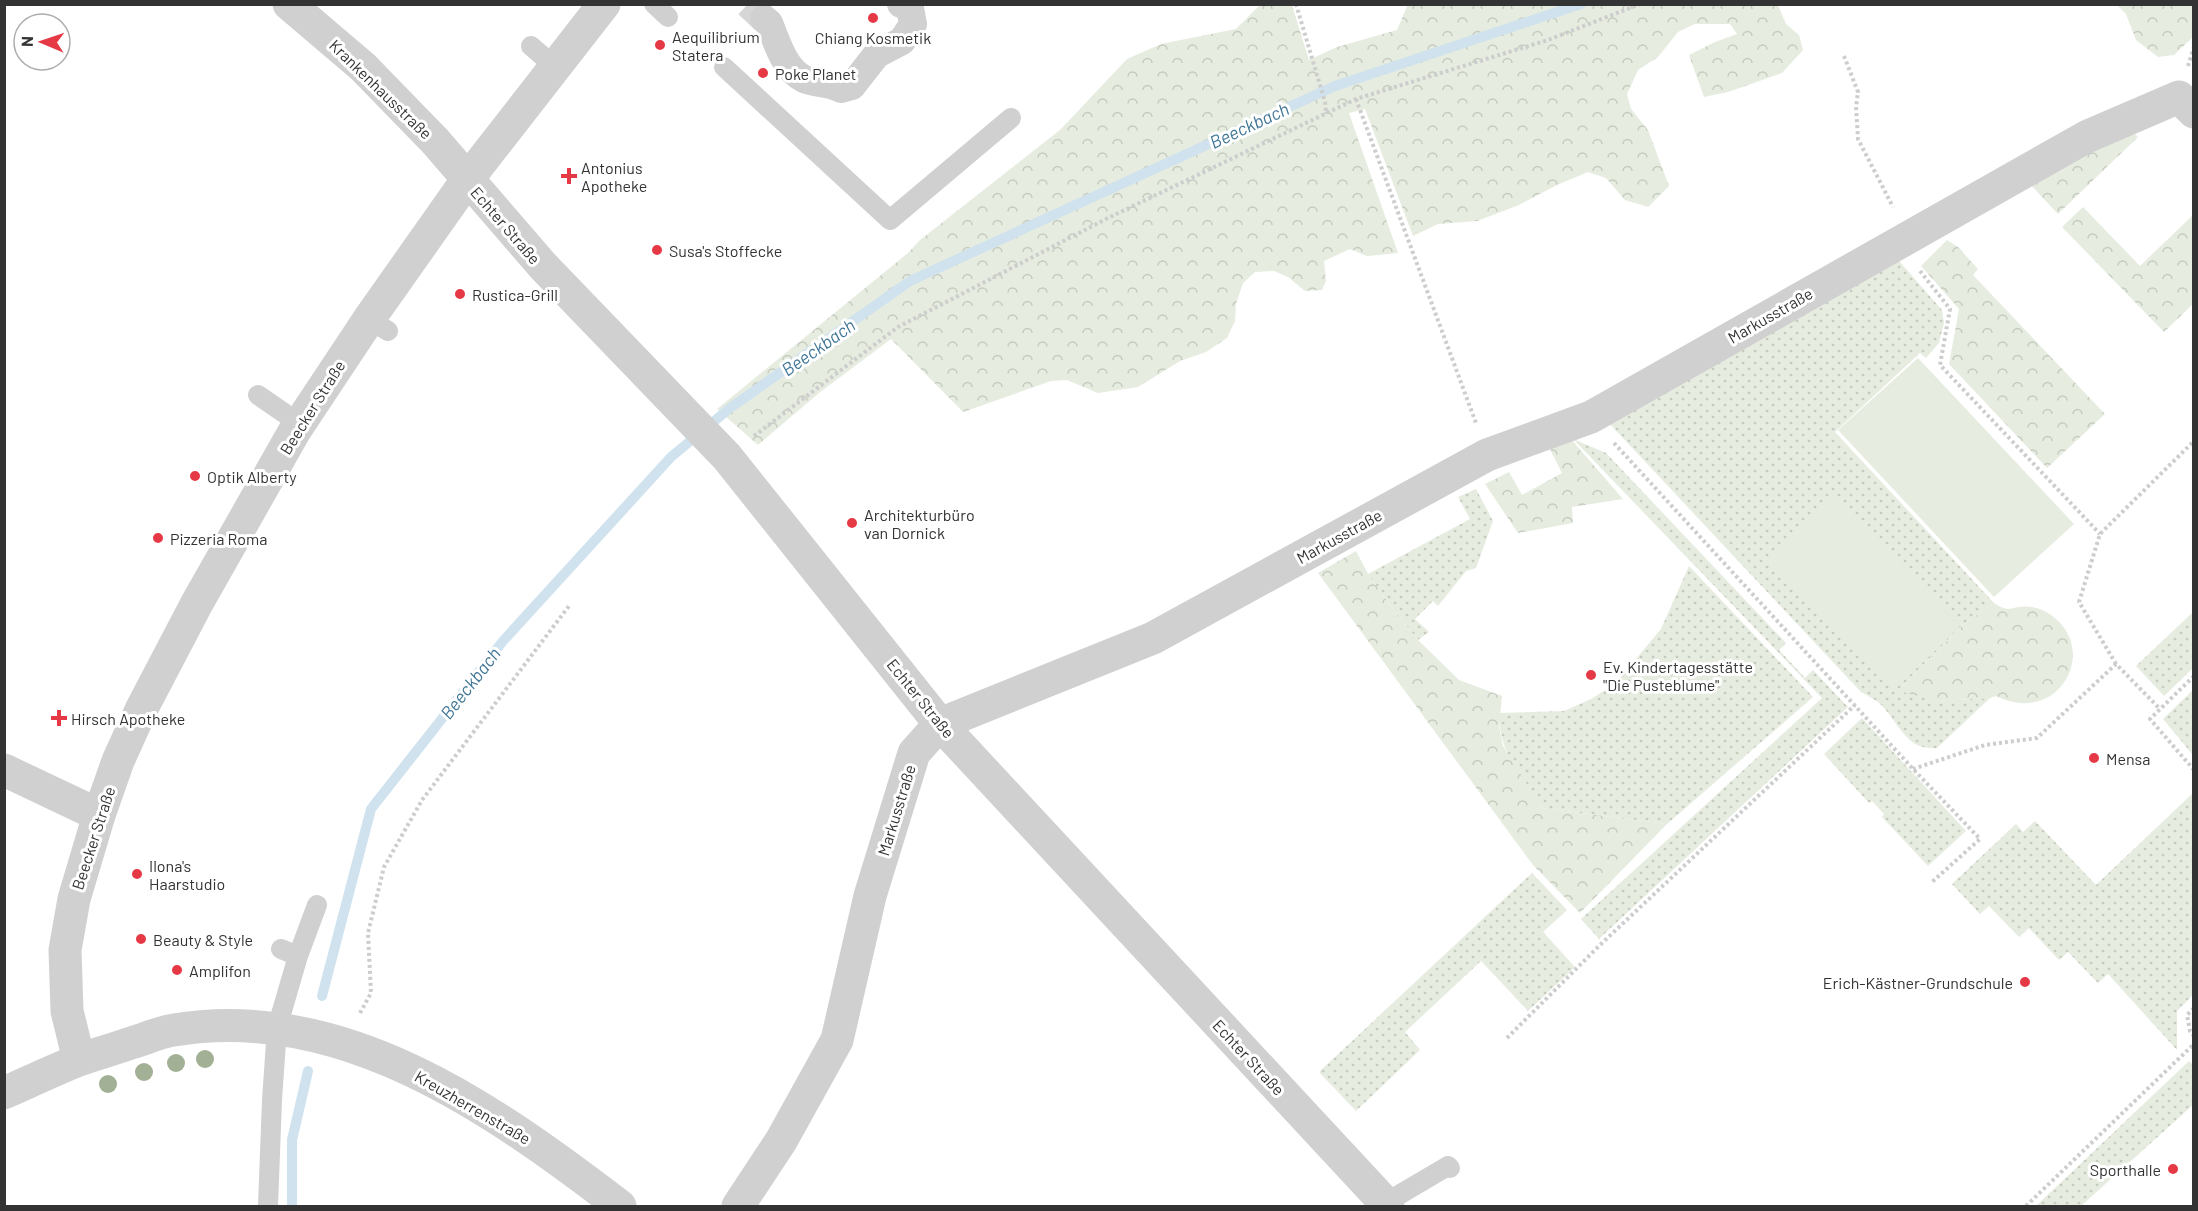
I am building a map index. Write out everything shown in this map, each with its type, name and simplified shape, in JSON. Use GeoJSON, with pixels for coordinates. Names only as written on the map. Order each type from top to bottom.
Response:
{"type":"FeatureCollection","features":[{"type":"Feature","properties":{"kind":"street","name":"Krankenhausstraße"},"geometry":{"type":"LineString","coordinates":[[289,4],[363,67],[435,141],[466,180]]}},
{"type":"Feature","properties":{"kind":"street","name":"Beecker Straße"},"geometry":{"type":"LineString","coordinates":[[79,1060],[67,1011],[65,950],[74,899],[118,761],[141,710],[198,603],[300,424],[378,325],[543,56],[604,4]]}},
{"type":"Feature","properties":{"kind":"street"},"geometry":{"type":"LineString","coordinates":[[764,19],[769,23],[789,69],[805,79],[830,83],[841,89],[852,86],[877,54],[902,41],[913,24],[910,8],[901,4]]}},
{"type":"Feature","properties":{"kind":"street","name":"Markusstraße"},"geometry":{"type":"LineString","coordinates":[[738,1206],[781,1141],[837,1040],[870,896],[914,753],[940,724],[1153,638],[1487,455],[1591,417],[2086,137],[2179,97],[2193,112]]}},
{"type":"Feature","properties":{"kind":"street","name":"Echter Straße"},"geometry":{"type":"LineString","coordinates":[[466,180],[543,266],[721,450],[940,724],[1386,1205]]}},
{"type":"Feature","properties":{"kind":"street"},"geometry":{"type":"LineString","coordinates":[[4,770],[99,815]]}},
{"type":"Feature","properties":{"kind":"street","name":"Kreuzherrenstraße"},"geometry":{"type":"LineString","coordinates":[[4,1093],[79,1060],[172,1030],[225,1025],[277,1028],[343,1042],[433,1080],[543,1148],[620,1206]]}},
{"type":"Feature","properties":{"kind":"lane"},"geometry":{"type":"LineString","coordinates":[[724,67],[890,219],[1011,118]]}},
{"type":"Feature","properties":{"kind":"lane"},"geometry":{"type":"LineString","coordinates":[[258,395],[300,424]]}},
{"type":"Feature","properties":{"kind":"lane"},"geometry":{"type":"LineString","coordinates":[[268,1206],[265,1100],[290,952],[317,905]]}},
{"type":"Feature","properties":{"kind":"lane"},"geometry":{"type":"LineString","coordinates":[[1386,1205],[1448,1166],[1450,1168]]}},
{"type":"Feature","properties":{"kind":"path"},"geometry":{"type":"LineString","coordinates":[[1296,4],[1325,102],[1326,113]]}},
{"type":"Feature","properties":{"kind":"path"},"geometry":{"type":"LineString","coordinates":[[721,450],[898,327],[1108,218],[1356,99],[1548,40],[1640,4]]}},
{"type":"Feature","properties":{"kind":"path"},"geometry":{"type":"LineString","coordinates":[[1844,56],[1858,92],[1856,106],[1858,139],[1909,237]]}},
{"type":"Feature","properties":{"kind":"path"},"geometry":{"type":"LineString","coordinates":[[1356,99],[1487,455]]}},
{"type":"Feature","properties":{"kind":"path"},"geometry":{"type":"LineString","coordinates":[[1937,292],[1950,309],[1940,365],[2100,534]]}},
{"type":"Feature","properties":{"kind":"path"},"geometry":{"type":"LineString","coordinates":[[1591,417],[1912,769],[1980,839],[1931,883]]}},
{"type":"Feature","properties":{"kind":"path"},"geometry":{"type":"LineString","coordinates":[[2160,708],[2116,664],[2079,602],[2100,534],[2193,441]]}},
{"type":"Feature","properties":{"kind":"path"},"geometry":{"type":"LineString","coordinates":[[343,1042],[371,993],[369,933],[384,867],[422,800],[569,606]]}},
{"type":"Feature","properties":{"kind":"path"},"geometry":{"type":"LineString","coordinates":[[1912,769],[1984,745],[2037,738],[2116,664]]}},
{"type":"Feature","properties":{"kind":"path"},"geometry":{"type":"LineString","coordinates":[[2193,676],[2151,719],[2193,770]]}},
{"type":"Feature","properties":{"kind":"path"},"geometry":{"type":"LineString","coordinates":[[1507,1038],[1600,945],[1855,705]]}},
{"type":"Feature","properties":{"kind":"path"},"geometry":{"type":"LineString","coordinates":[[2193,1008],[2187,1015],[2193,1036]]}},
{"type":"Feature","properties":{"kind":"path"},"geometry":{"type":"LineString","coordinates":[[2026,1206],[2193,1044]]}},
{"type":"Feature","properties":{"kind":"green space"},"geometry":{"type":"Polygon","coordinates":[[[1408,4],[1778,5],[1786,24],[1799,35],[1803,50],[1782,73],[1728,92],[1704,97],[1689,55],[1737,34],[1730,24],[1695,24],[1678,32],[1658,57],[1638,70],[1627,94],[1631,109],[1648,130],[1669,186],[1648,207],[1625,200],[1606,178],[1588,172],[1519,205],[1477,221],[1438,224],[1413,236],[1365,109],[1349,113],[1398,253],[1367,256],[1350,249],[1324,261],[1326,281],[1322,290],[1305,291],[1288,277],[1274,271],[1255,272],[1243,283],[1236,304],[1235,321],[1227,338],[1206,352],[1180,361],[1138,387],[1098,393],[1067,380],[1051,381],[963,412],[891,339],[819,393],[758,445],[717,409],[908,253],[920,240],[1060,130],[1127,59],[1161,44],[1236,29],[1260,5],[1292,5],[1309,60],[1337,47],[1397,30],[1408,4]]]}},
{"type":"Feature","properties":{"kind":"green space"},"geometry":{"type":"Polygon","coordinates":[[[2117,5],[2193,5],[2192,38],[2174,55],[2158,57],[2136,40],[2126,14],[2117,5]]]}},
{"type":"Feature","properties":{"kind":"green space"},"geometry":{"type":"Polygon","coordinates":[[[2125,125],[2138,137],[2058,214],[2029,183],[2125,125]]]}},
{"type":"Feature","properties":{"kind":"green space"},"geometry":{"type":"Polygon","coordinates":[[[2083,207],[2140,266],[2193,215],[2193,304],[2164,332],[2062,227],[2083,207]]]}},
{"type":"Feature","properties":{"kind":"green space"},"geometry":{"type":"Polygon","coordinates":[[[1947,240],[1958,247],[1978,269],[1973,275],[2105,414],[2047,468],[1949,364],[1959,309],[1921,266],[1947,240]]]}},
{"type":"Feature","properties":{"kind":"green space"},"geometry":{"type":"Polygon","coordinates":[[[1899,261],[1942,310],[1944,323],[1939,343],[1926,358],[1920,353],[1835,432],[1994,603],[1964,624],[1899,690],[1938,701],[1990,698],[1937,748],[1926,748],[1909,740],[1885,709],[1861,692],[1607,421],[1899,261]]]}},
{"type":"Feature","properties":{"kind":"green space"},"geometry":{"type":"Polygon","coordinates":[[[1918,358],[2074,524],[1994,597],[1838,430],[1918,358]]]}},
{"type":"Feature","properties":{"kind":"green space"},"geometry":{"type":"Polygon","coordinates":[[[1570,438],[1623,499],[1572,507],[1573,523],[1518,533],[1485,484],[1509,472],[1522,495],[1562,473],[1550,449],[1570,438]]]}},
{"type":"Feature","properties":{"kind":"green space"},"geometry":{"type":"Polygon","coordinates":[[[1573,439],[1606,453],[1786,643],[1779,650],[1805,678],[1813,670],[1848,707],[1599,939],[1581,919],[1822,698],[1573,439]]]}},
{"type":"Feature","properties":{"kind":"green space"},"geometry":{"type":"Polygon","coordinates":[[[1476,489],[1493,521],[1476,568],[1466,571],[1438,606],[1433,601],[1415,619],[1429,632],[1418,640],[1368,574],[1470,519],[1458,497],[1476,489]]]}},
{"type":"Feature","properties":{"kind":"green space"},"geometry":{"type":"Polygon","coordinates":[[[1834,495],[1960,627],[1893,691],[1767,560],[1834,495]]]}},
{"type":"Feature","properties":{"kind":"green space"},"geometry":{"type":"Polygon","coordinates":[[[1356,551],[1368,574],[1418,640],[1459,680],[1502,696],[1499,726],[1503,746],[1542,808],[1667,824],[1580,913],[1533,865],[1318,573],[1356,551]]]}},
{"type":"Feature","properties":{"kind":"green space"},"geometry":{"type":"Polygon","coordinates":[[[1689,566],[1813,697],[1667,824],[1542,808],[1519,775],[1507,752],[1502,739],[1499,713],[1564,711],[1591,699],[1615,684],[1661,629],[1689,566]]]}},
{"type":"Feature","properties":{"kind":"green space"},"geometry":{"type":"Polygon","coordinates":[[[1994,603],[2007,609],[2033,607],[2041,609],[2051,615],[2065,630],[2072,646],[2072,664],[2066,680],[2054,693],[2038,701],[2019,703],[1996,696],[1938,701],[1898,691],[1964,624],[1994,603]]]}},
{"type":"Feature","properties":{"kind":"green space"},"geometry":{"type":"Polygon","coordinates":[[[2193,612],[2193,668],[2164,696],[2136,666],[2193,612]]]}},
{"type":"Feature","properties":{"kind":"green space"},"geometry":{"type":"Polygon","coordinates":[[[2193,690],[2193,755],[2163,719],[2193,690]]]}},
{"type":"Feature","properties":{"kind":"green space"},"geometry":{"type":"Polygon","coordinates":[[[1862,718],[1966,831],[1928,866],[1882,817],[1884,814],[1872,801],[1869,803],[1824,754],[1862,718]]]}},
{"type":"Feature","properties":{"kind":"green space"},"geometry":{"type":"Polygon","coordinates":[[[2193,793],[2193,995],[2177,1011],[2177,1050],[2108,974],[2098,983],[2068,952],[2059,960],[2029,928],[2019,937],[1989,906],[1980,914],[1952,884],[2016,824],[2023,832],[2035,821],[2096,885],[2193,793]]]}},
{"type":"Feature","properties":{"kind":"green space"},"geometry":{"type":"Polygon","coordinates":[[[1532,873],[1567,910],[1543,932],[1575,967],[1528,1011],[1481,961],[1405,1032],[1420,1050],[1356,1111],[1319,1072],[1532,873]]]}},
{"type":"Feature","properties":{"kind":"green space"},"geometry":{"type":"Polygon","coordinates":[[[2189,1061],[2193,1065],[2193,1105],[2081,1206],[2036,1206],[2189,1061]]]}},
{"type":"Feature","properties":{"kind":"waterway","name":"Beeckbach"},"geometry":{"type":"LineString","coordinates":[[322,996],[371,809],[503,641],[671,457],[730,408],[910,281],[1335,86],[1581,4]]}},
{"type":"Feature","properties":{"kind":"waterway","name":"Beeckbach"},"geometry":{"type":"LineString","coordinates":[[292,1206],[292,1140],[308,1071]]}},
{"type":"Feature","properties":{"kind":"tunnel"},"geometry":{"type":"LineString","coordinates":[[748,4],[764,19]]}},
{"type":"Feature","properties":{"kind":"place","name":"Chiang Kosmetik"},"geometry":{"type":"Point","coordinates":[873,18]}},
{"type":"Feature","properties":{"kind":"place","name":"Aequilibrium Statera"},"geometry":{"type":"Point","coordinates":[660,45]}},
{"type":"Feature","properties":{"kind":"place","name":"Poke Planet"},"geometry":{"type":"Point","coordinates":[763,73]}},
{"type":"Feature","properties":{"kind":"place","name":"Antonius Apotheke"},"geometry":{"type":"Point","coordinates":[569,176]}},
{"type":"Feature","properties":{"kind":"place","name":"Susa's Stoffecke"},"geometry":{"type":"Point","coordinates":[657,250]}},
{"type":"Feature","properties":{"kind":"place","name":"Rustica-Grill"},"geometry":{"type":"Point","coordinates":[460,294]}},
{"type":"Feature","properties":{"kind":"place","name":"Optik Alberty"},"geometry":{"type":"Point","coordinates":[195,476]}},
{"type":"Feature","properties":{"kind":"place","name":"Architekturbüro van Dornick"},"geometry":{"type":"Point","coordinates":[852,523]}},
{"type":"Feature","properties":{"kind":"place","name":"Pizzeria Roma"},"geometry":{"type":"Point","coordinates":[158,538]}},
{"type":"Feature","properties":{"kind":"place","name":"Ev. Kindertagesstätte \"Die Pusteblume\""},"geometry":{"type":"Point","coordinates":[1591,675]}},
{"type":"Feature","properties":{"kind":"place","name":"Hirsch Apotheke"},"geometry":{"type":"Point","coordinates":[59,718]}},
{"type":"Feature","properties":{"kind":"place","name":"Mensa"},"geometry":{"type":"Point","coordinates":[2094,758]}},
{"type":"Feature","properties":{"kind":"place","name":"Ilona's Haarstudio"},"geometry":{"type":"Point","coordinates":[137,874]}},
{"type":"Feature","properties":{"kind":"place","name":"Beauty & Style"},"geometry":{"type":"Point","coordinates":[141,939]}},
{"type":"Feature","properties":{"kind":"place","name":"Amplifon"},"geometry":{"type":"Point","coordinates":[177,970]}},
{"type":"Feature","properties":{"kind":"place","name":"Erich-Kästner-Grundschule"},"geometry":{"type":"Point","coordinates":[2025,982]}},
{"type":"Feature","properties":{"kind":"place","name":"Sporthalle"},"geometry":{"type":"Point","coordinates":[2173,1169]}}]}
